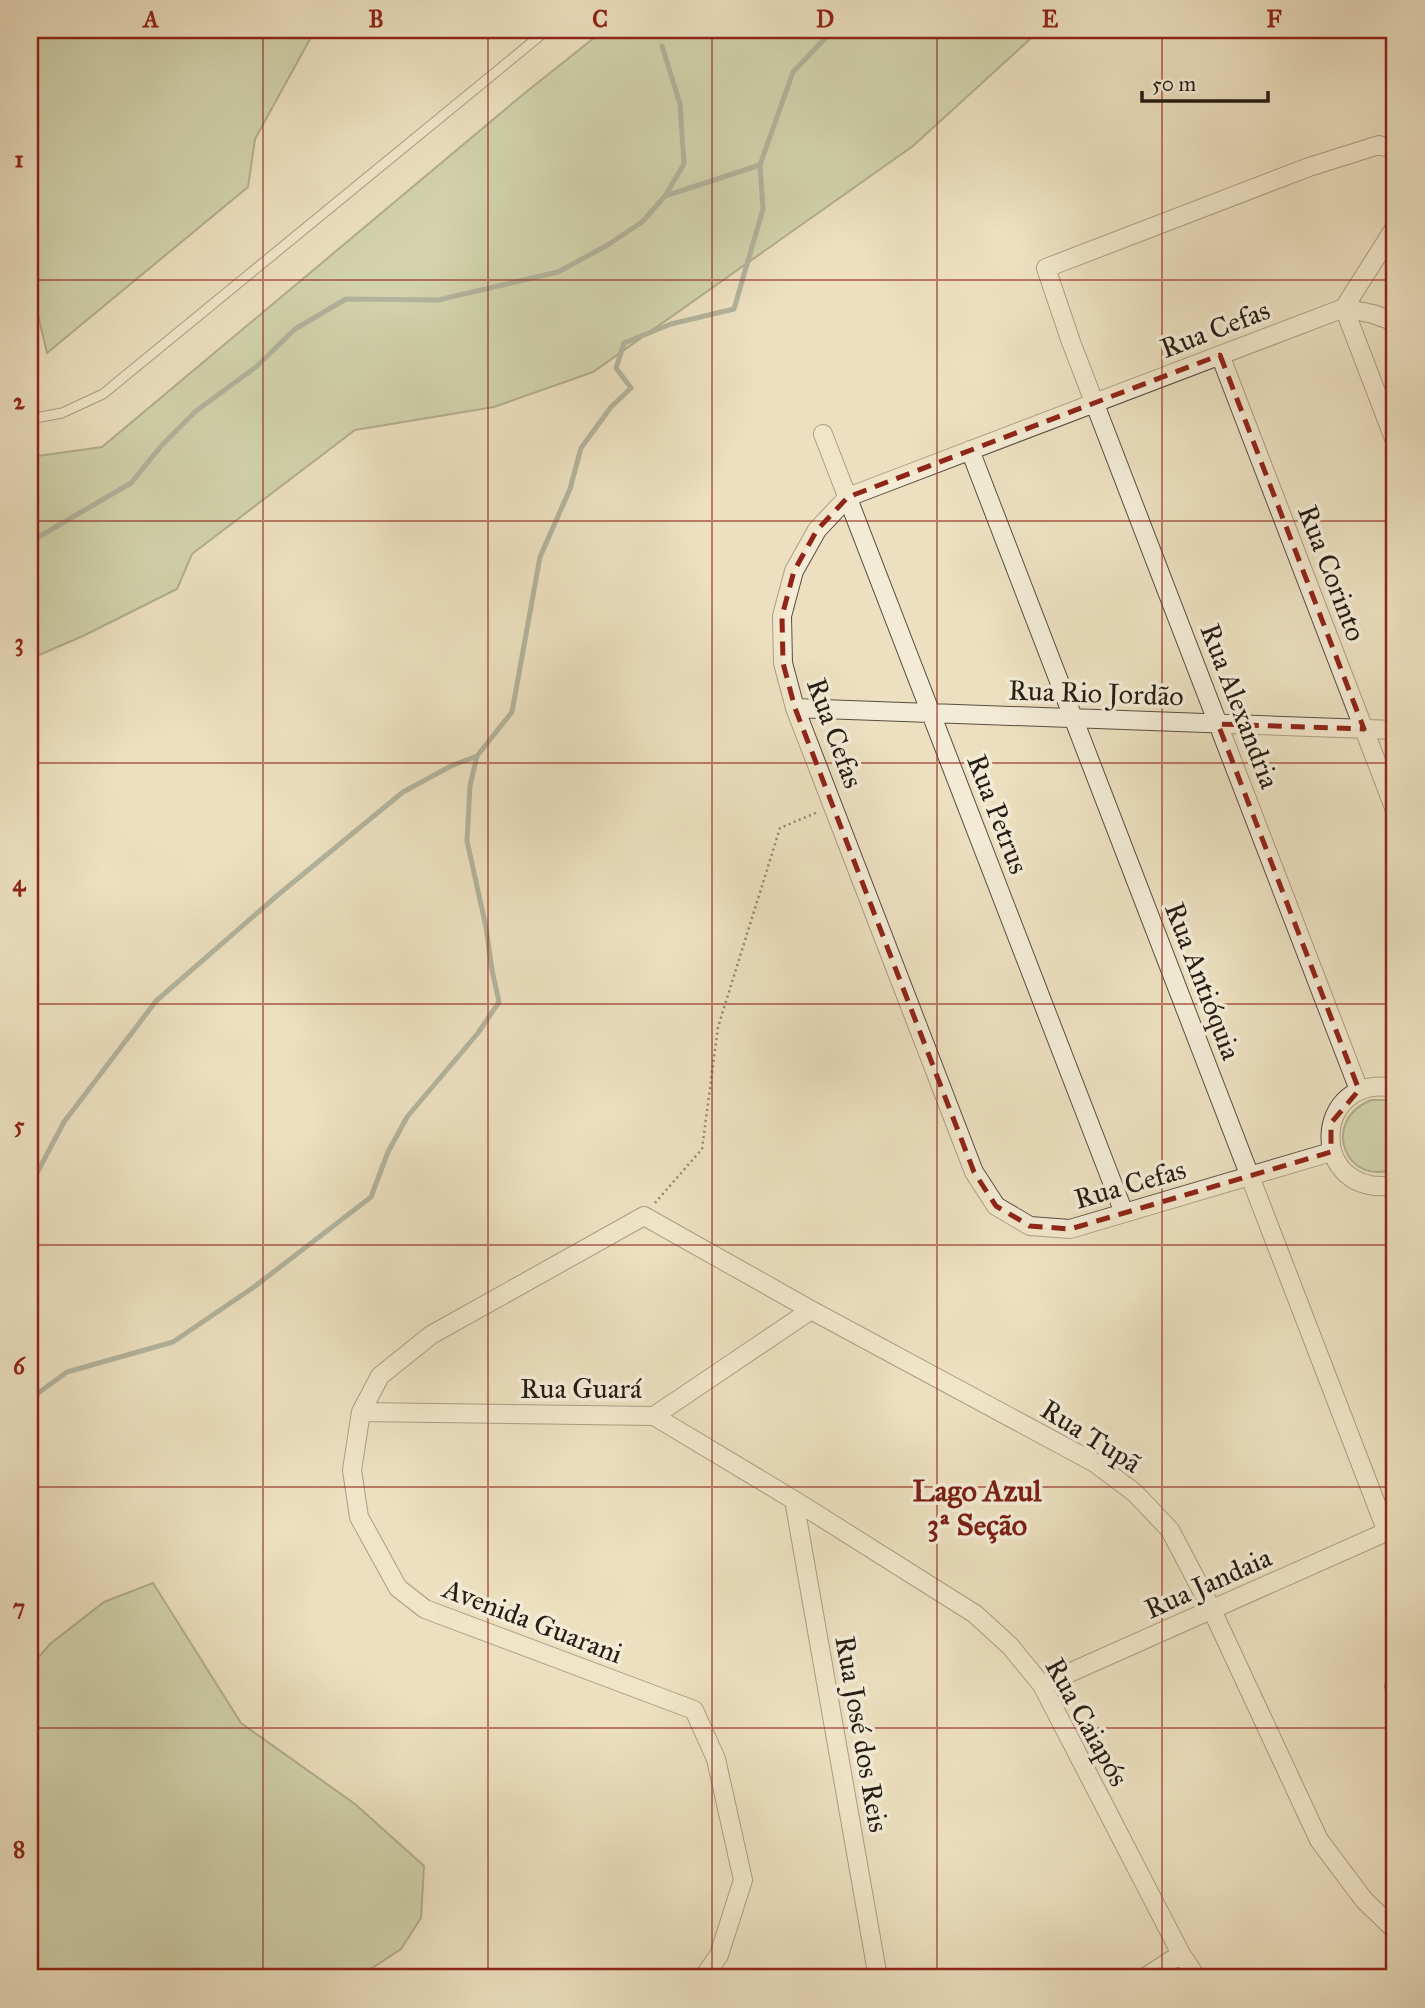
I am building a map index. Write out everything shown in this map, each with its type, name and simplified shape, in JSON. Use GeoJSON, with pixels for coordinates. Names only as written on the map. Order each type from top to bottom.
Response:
{"type":"FeatureCollection","features":[{"type":"Feature","properties":{"kind":"street","name":"Rua Alexandria"},"geometry":{"type":"LineString","coordinates":[[1359,1090],[1071,342],[1046,268],[1308,167],[1379,145],[1395,150]]}},
{"type":"Feature","properties":{"kind":"street"},"geometry":{"type":"LineString","coordinates":[[1344,308],[1395,229]]}},
{"type":"Feature","properties":{"kind":"street"},"geometry":{"type":"LineString","coordinates":[[1344,308],[1395,322]]}},
{"type":"Feature","properties":{"kind":"street"},"geometry":{"type":"LineString","coordinates":[[1344,308],[1395,441]]}},
{"type":"Feature","properties":{"kind":"street","name":"Rua Cefas"},"geometry":{"type":"LineString","coordinates":[[1331,1152],[1070,1229],[1030,1226],[996,1206],[974,1172],[795,708],[783,663],[782,616],[794,570],[817,530],[848,496],[1344,308]]}},
{"type":"Feature","properties":{"kind":"street","name":"Rua Corinto"},"geometry":{"type":"LineString","coordinates":[[1220,355],[1395,810]]}},
{"type":"Feature","properties":{"kind":"street","name":"Rua Petrus"},"geometry":{"type":"LineString","coordinates":[[824,434],[1124,1213]]}},
{"type":"Feature","properties":{"kind":"street","name":"Rua Antióquia"},"geometry":{"type":"LineString","coordinates":[[970,450],[1250,1176],[1391,1530]]}},
{"type":"Feature","properties":{"kind":"street","name":"Rua Rio Jordão"},"geometry":{"type":"LineString","coordinates":[[795,708],[1395,730]]}},
{"type":"Feature","properties":{"kind":"street"},"geometry":{"type":"LineString","coordinates":[[1395,1088],[1376,1086],[1359,1090],[1347,1098],[1334,1116],[1329,1137],[1331,1152],[1350,1178],[1364,1185],[1380,1188],[1395,1185]]}},
{"type":"Feature","properties":{"kind":"street","name":"Rua Tupã"},"geometry":{"type":"LineString","coordinates":[[644,1216],[811,1310],[1095,1463],[1125,1485],[1170,1530],[1212,1610],[1319,1840],[1364,1900],[1395,1930]]}},
{"type":"Feature","properties":{"kind":"street","name":"Avenida Guarani"},"geometry":{"type":"LineString","coordinates":[[644,1216],[431,1335],[380,1376],[361,1412],[352,1470],[359,1517],[398,1588],[425,1609],[694,1710],[716,1759],[743,1880],[719,1955],[704,1978]]}},
{"type":"Feature","properties":{"kind":"street","name":"Rua Guará"},"geometry":{"type":"LineString","coordinates":[[361,1412],[654,1416],[811,1310]]}},
{"type":"Feature","properties":{"kind":"street","name":"Rua Caiapós"},"geometry":{"type":"LineString","coordinates":[[654,1416],[975,1614],[1010,1646],[1042,1685],[1181,1954],[1197,1978]]}},
{"type":"Feature","properties":{"kind":"street","name":"Rua José dos Reis"},"geometry":{"type":"LineString","coordinates":[[794,1500],[878,1978]]}},
{"type":"Feature","properties":{"kind":"street","name":"Rua Jandaia"},"geometry":{"type":"LineString","coordinates":[[1042,1685],[1391,1530]]}},
{"type":"Feature","properties":{"kind":"street"},"geometry":{"type":"LineString","coordinates":[[1144,1978],[1181,1954]]}},
{"type":"Feature","properties":{"kind":"lane"},"geometry":{"type":"LineString","coordinates":[[30,419],[62,413],[103,394],[547,30]]}},
{"type":"Feature","properties":{"kind":"path"},"geometry":{"type":"LineString","coordinates":[[644,1216],[702,1149],[718,1027],[780,828],[833,806]]}},
{"type":"Feature","properties":{"kind":"highlighted area"},"geometry":{"type":"Polygon","coordinates":[[[1220,355],[1364,729],[1218,724],[1359,1090],[1331,1123],[1331,1152],[1070,1229],[1030,1226],[996,1206],[974,1172],[795,708],[783,663],[782,616],[794,571],[817,530],[848,497],[1220,355]]]}},
{"type":"Feature","properties":{"kind":"green space"},"geometry":{"type":"Polygon","coordinates":[[[30,30],[315,30],[255,139],[248,187],[47,353],[30,281],[30,30]]]}},
{"type":"Feature","properties":{"kind":"green space"},"geometry":{"type":"Polygon","coordinates":[[[604,30],[1040,30],[913,146],[593,372],[494,407],[355,430],[192,554],[177,589],[30,659],[30,457],[102,447],[526,92],[604,30]]]}},
{"type":"Feature","properties":{"kind":"green space"},"geometry":{"type":"Polygon","coordinates":[[[1371,1100],[1384,1100],[1395,1104],[1395,1168],[1378,1172],[1364,1169],[1353,1162],[1343,1137],[1346,1123],[1355,1110],[1371,1100]]]}},
{"type":"Feature","properties":{"kind":"green space"},"geometry":{"type":"Polygon","coordinates":[[[153,1583],[241,1723],[355,1804],[424,1866],[421,1918],[401,1949],[357,1978],[30,1978],[30,1667],[50,1644],[104,1602],[153,1583]]]}},
{"type":"Feature","properties":{"kind":"waterway"},"geometry":{"type":"LineString","coordinates":[[30,542],[131,483],[162,445],[196,411],[256,367],[295,329],[346,299],[438,300],[558,272],[606,246],[642,222],[665,196],[760,165],[793,72],[833,30]]}},
{"type":"Feature","properties":{"kind":"waterway"},"geometry":{"type":"LineString","coordinates":[[662,46],[680,104],[684,164],[665,196]]}},
{"type":"Feature","properties":{"kind":"waterway"},"geometry":{"type":"LineString","coordinates":[[30,1399],[67,1372],[173,1342],[254,1287],[371,1197],[388,1152],[407,1117],[478,1033],[499,1002],[467,841],[470,786],[477,756],[512,712],[540,557],[570,489],[581,448],[611,407],[631,388],[616,368],[624,343],[671,324],[734,309],[763,209],[760,165]]}},
{"type":"Feature","properties":{"kind":"waterway"},"geometry":{"type":"LineString","coordinates":[[30,1186],[64,1122],[156,1001],[279,894],[403,792],[451,766],[477,756]]}},
{"type":"Feature","properties":{"kind":"district","name":"Lago Azul 3ª Seção"},"geometry":{"type":"Point","coordinates":[977,1508]}}]}
